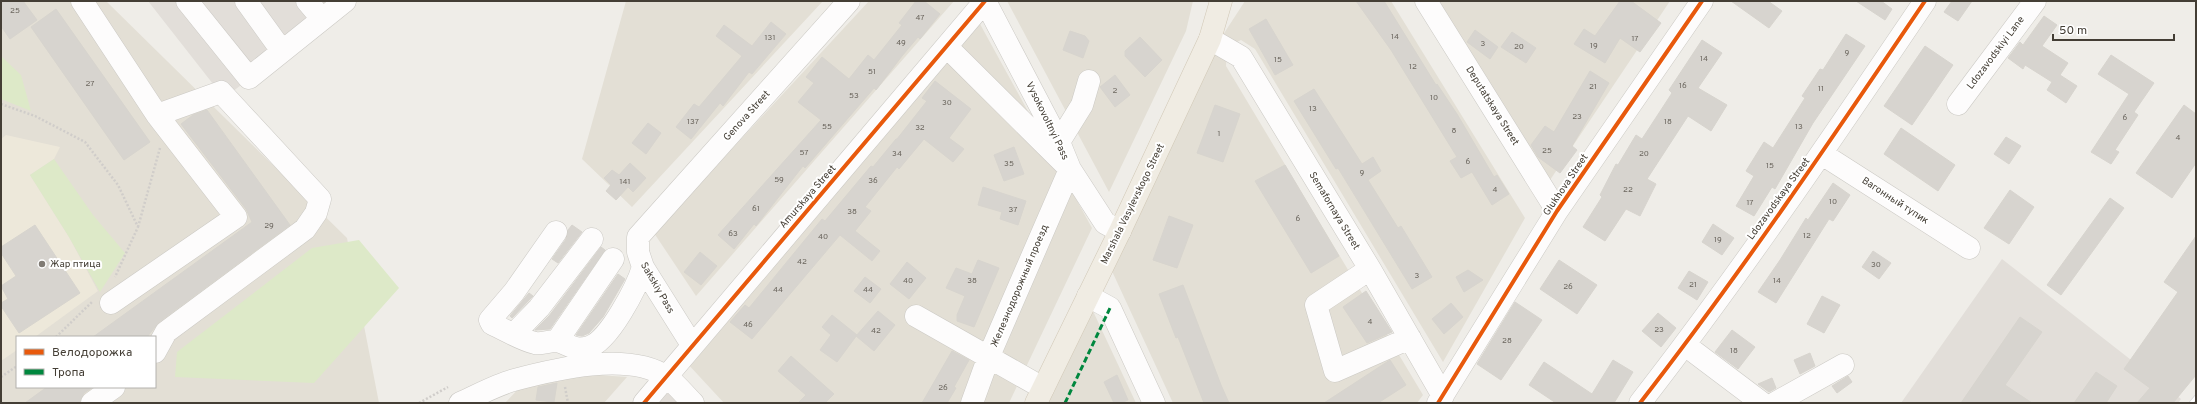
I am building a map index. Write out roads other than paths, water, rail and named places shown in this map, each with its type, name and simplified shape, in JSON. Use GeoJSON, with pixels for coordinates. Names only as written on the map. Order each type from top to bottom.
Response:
{"type":"FeatureCollection","features":[{"type":"Feature","properties":{"kind":"main road","name":"Marshala Vasylevskogo Street"},"geometry":{"type":"LineString","coordinates":[[1039,396],[1120,231],[1210,39],[1220,1]]}},
{"type":"Feature","properties":{"kind":"street"},"geometry":{"type":"LineString","coordinates":[[82,1],[157,115],[236,217],[103,301]]}},
{"type":"Feature","properties":{"kind":"street"},"geometry":{"type":"LineString","coordinates":[[187,1],[249,78]]}},
{"type":"Feature","properties":{"kind":"street"},"geometry":{"type":"LineString","coordinates":[[246,1],[282,51]]}},
{"type":"Feature","properties":{"kind":"street"},"geometry":{"type":"LineString","coordinates":[[307,1],[322,19]]}},
{"type":"Feature","properties":{"kind":"street"},"geometry":{"type":"LineString","coordinates":[[157,115],[221,92],[249,78],[344,1]]}},
{"type":"Feature","properties":{"kind":"street","name":"Genova Street"},"geometry":{"type":"LineString","coordinates":[[644,229],[662,211],[849,1]]}},
{"type":"Feature","properties":{"kind":"street","name":"Amurskaya Street"},"geometry":{"type":"LineString","coordinates":[[644,403],[948,47],[985,1]]}},
{"type":"Feature","properties":{"kind":"street","name":"Vysokovoltnyi Pass"},"geometry":{"type":"LineString","coordinates":[[985,1],[1059,142],[1070,169],[1105,223],[1120,231]]}},
{"type":"Feature","properties":{"kind":"street","name":"Deputatskaya Street"},"geometry":{"type":"LineString","coordinates":[[1426,1],[1557,211]]}},
{"type":"Feature","properties":{"kind":"street","name":"Glukhova Street"},"geometry":{"type":"LineString","coordinates":[[1440,399],[1557,211],[1702,1]]}},
{"type":"Feature","properties":{"kind":"street","name":"Ldozavodskaya Street"},"geometry":{"type":"LineString","coordinates":[[1640,403],[1685,345],[1822,154],[1925,1]]}},
{"type":"Feature","properties":{"kind":"street","name":"Ldozavodskiyi Lane"},"geometry":{"type":"LineString","coordinates":[[1958,104],[2034,1]]}},
{"type":"Feature","properties":{"kind":"street","name":"Semafornaya Street"},"geometry":{"type":"LineString","coordinates":[[1210,39],[1241,58],[1370,269],[1410,338],[1440,399]]}},
{"type":"Feature","properties":{"kind":"street"},"geometry":{"type":"LineString","coordinates":[[948,47],[1070,169]]}},
{"type":"Feature","properties":{"kind":"street"},"geometry":{"type":"LineString","coordinates":[[1059,142],[1082,104],[1089,81]]}},
{"type":"Feature","properties":{"kind":"street"},"geometry":{"type":"LineString","coordinates":[[156,350],[166,332],[305,229],[316,212],[320,199],[221,92]]}},
{"type":"Feature","properties":{"kind":"street","name":"Вагонный тупик"},"geometry":{"type":"LineString","coordinates":[[1822,154],[1969,248]]}},
{"type":"Feature","properties":{"kind":"street","name":"Железнодорожный проезд"},"geometry":{"type":"LineString","coordinates":[[972,403],[989,356],[1070,169]]}},
{"type":"Feature","properties":{"kind":"street","name":"Sakskiy Pass"},"geometry":{"type":"LineString","coordinates":[[644,229],[638,237],[638,252],[643,267],[692,345]]}},
{"type":"Feature","properties":{"kind":"street"},"geometry":{"type":"LineString","coordinates":[[556,232],[514,292],[490,320],[492,324],[535,342],[557,341],[575,348],[589,347],[598,342],[628,302],[638,286],[643,267]]}},
{"type":"Feature","properties":{"kind":"street"},"geometry":{"type":"LineString","coordinates":[[514,334],[539,308],[592,239]]}},
{"type":"Feature","properties":{"kind":"street"},"geometry":{"type":"LineString","coordinates":[[557,341],[613,258]]}},
{"type":"Feature","properties":{"kind":"street"},"geometry":{"type":"LineString","coordinates":[[1370,269],[1316,305],[1335,371],[1410,338]]}},
{"type":"Feature","properties":{"kind":"street"},"geometry":{"type":"LineString","coordinates":[[1088,296],[1110,308],[1154,403]]}},
{"type":"Feature","properties":{"kind":"street"},"geometry":{"type":"LineString","coordinates":[[916,316],[989,356],[1039,396]]}},
{"type":"Feature","properties":{"kind":"street"},"geometry":{"type":"LineString","coordinates":[[1685,345],[1762,403]]}},
{"type":"Feature","properties":{"kind":"street"},"geometry":{"type":"LineString","coordinates":[[460,403],[513,380],[595,365],[627,364],[648,369],[666,377],[693,403]]}},
{"type":"Feature","properties":{"kind":"street"},"geometry":{"type":"LineString","coordinates":[[1775,403],[1843,365]]}},
{"type":"Feature","properties":{"kind":"street"},"geometry":{"type":"LineString","coordinates":[[659,403],[667,387],[666,377]]}},
{"type":"Feature","properties":{"kind":"street"},"geometry":{"type":"LineString","coordinates":[[92,403],[113,388]]}},
{"type":"Feature","properties":{"kind":"railway"},"geometry":{"type":"LineString","coordinates":[[2191,403],[2196,397]]}},
{"type":"Feature","properties":{"kind":"place","name":"Жар птица"},"geometry":{"type":"Point","coordinates":[42,264]}}]}
